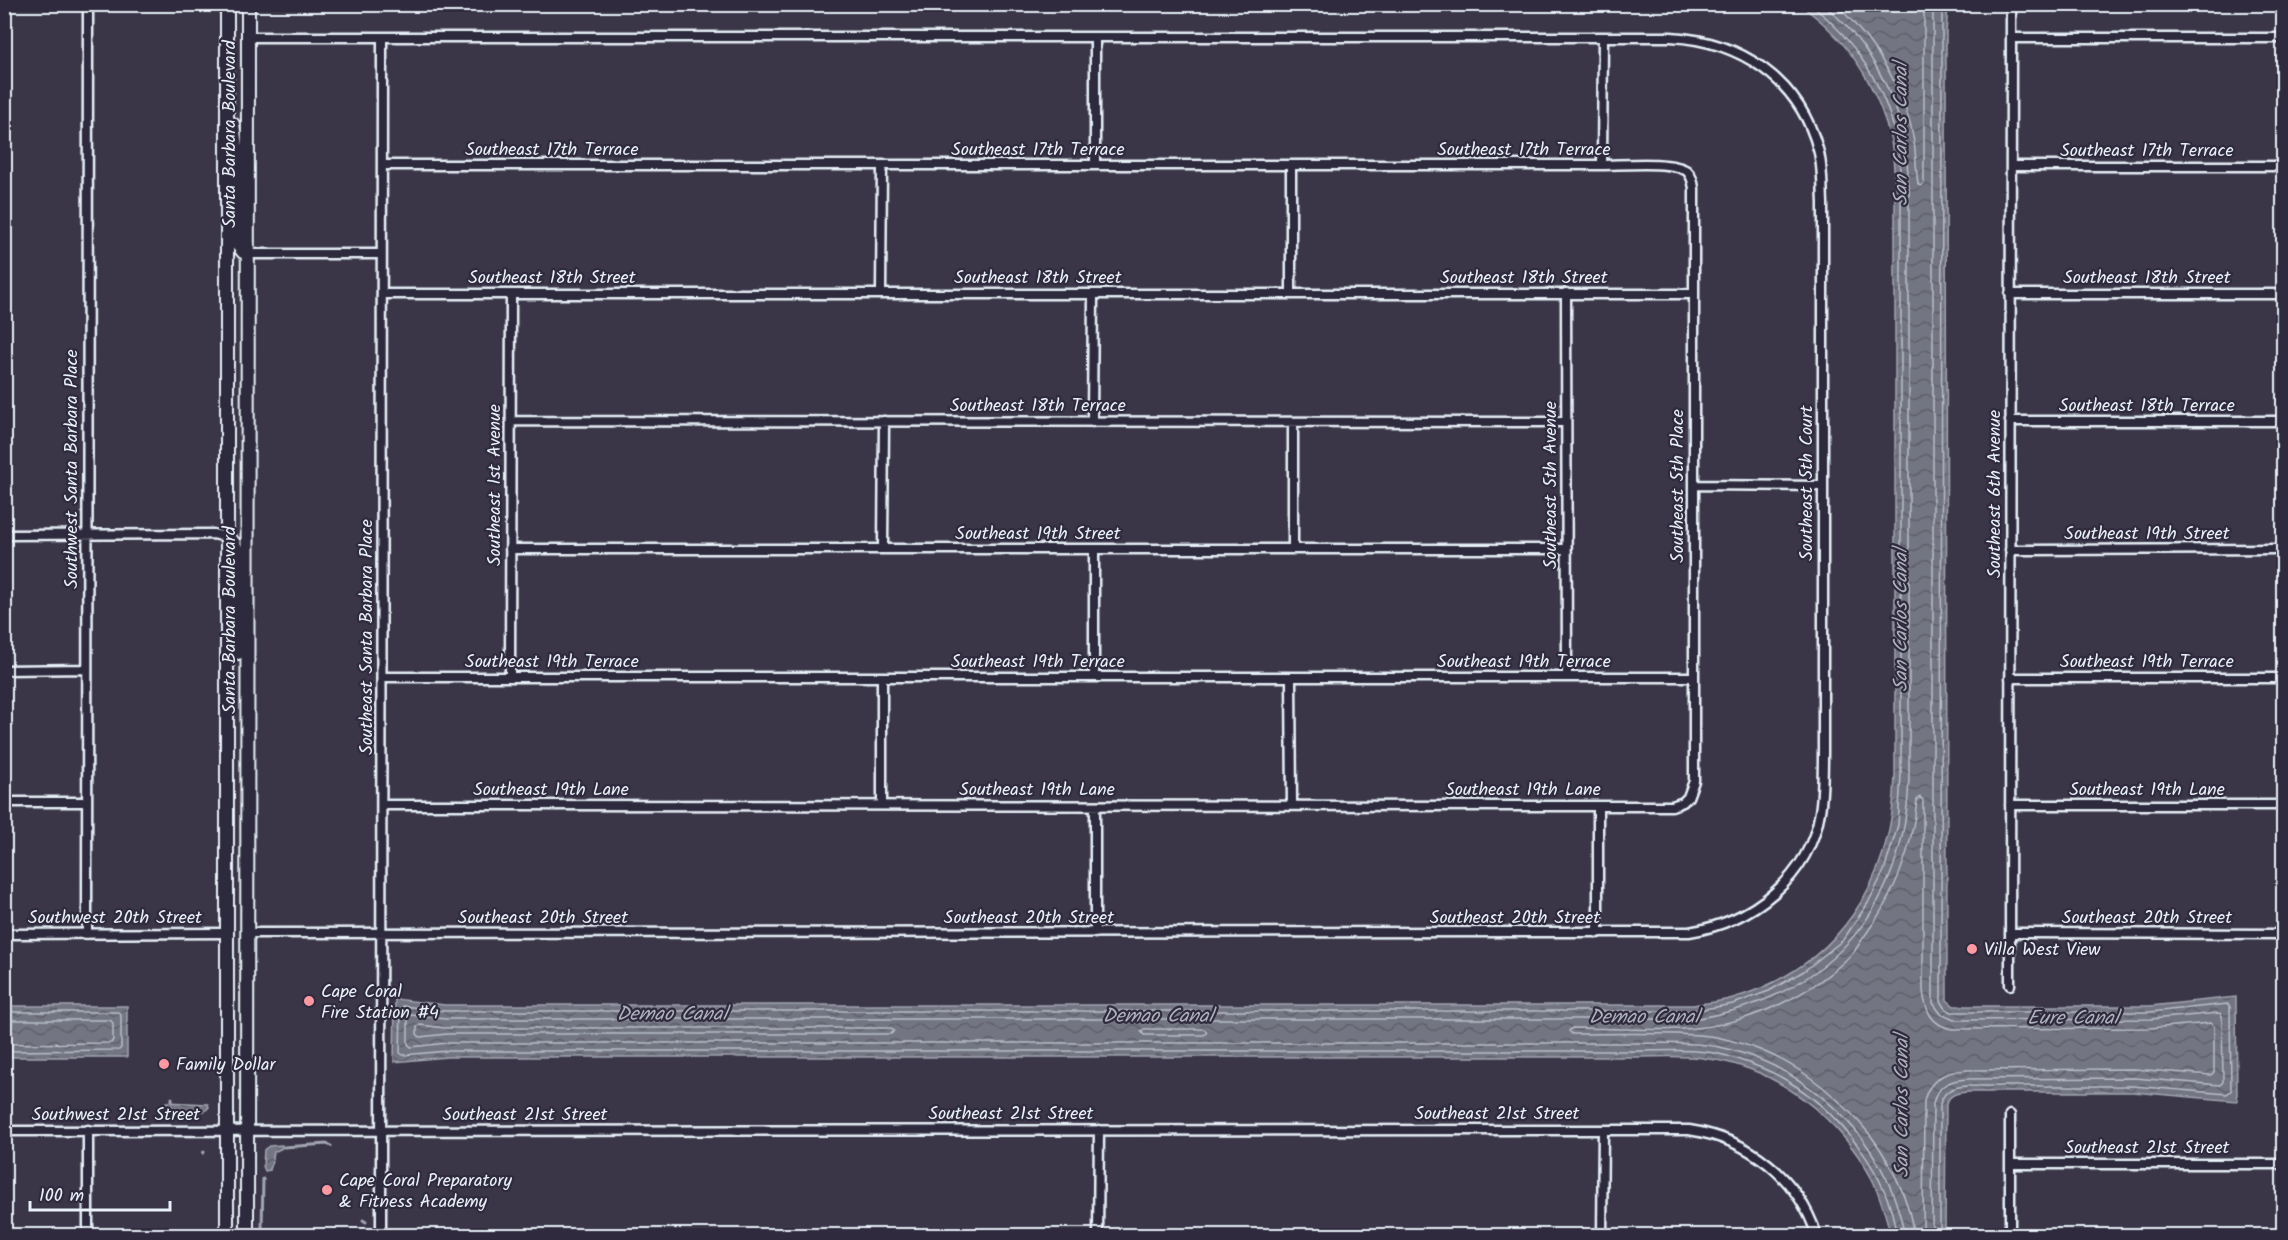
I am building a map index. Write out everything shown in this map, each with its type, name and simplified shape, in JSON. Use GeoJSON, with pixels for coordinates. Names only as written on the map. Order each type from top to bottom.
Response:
{"type":"FeatureCollection","features":[{"type":"Feature","properties":{"kind":"main road","name":"Santa Barbara Boulevard"},"geometry":{"type":"LineString","coordinates":[[227,4],[227,1236]]}},
{"type":"Feature","properties":{"kind":"main road","name":"Santa Barbara Boulevard"},"geometry":{"type":"LineString","coordinates":[[247,1236],[248,4]]}},
{"type":"Feature","properties":{"kind":"main road"},"geometry":{"type":"LineString","coordinates":[[227,102],[236,137],[237,244],[247,254]]}},
{"type":"Feature","properties":{"kind":"main road"},"geometry":{"type":"LineString","coordinates":[[227,537],[234,543],[238,554],[238,658],[246,689]]}},
{"type":"Feature","properties":{"kind":"street","name":"Southwest Santa Barbara Place"},"geometry":{"type":"LineString","coordinates":[[87,934],[88,4]]}},
{"type":"Feature","properties":{"kind":"street","name":"Southeast 6th Avenue"},"geometry":{"type":"LineString","coordinates":[[2010,985],[2011,4]]}},
{"type":"Feature","properties":{"kind":"street","name":"Southeast 5th Court"},"geometry":{"type":"LineString","coordinates":[[248,37],[1678,37],[1719,44],[1740,53],[1762,67],[1789,93],[1807,121],[1820,161],[1822,203],[1822,798],[1814,835],[1792,875]]}},
{"type":"Feature","properties":{"kind":"street","name":"Southeast Santa Barbara Place"},"geometry":{"type":"LineString","coordinates":[[381,1236],[382,38]]}},
{"type":"Feature","properties":{"kind":"street"},"geometry":{"type":"LineString","coordinates":[[1095,38],[1095,165]]}},
{"type":"Feature","properties":{"kind":"street"},"geometry":{"type":"LineString","coordinates":[[1602,165],[1603,38]]}},
{"type":"Feature","properties":{"kind":"street"},"geometry":{"type":"LineString","coordinates":[[2011,38],[2283,38]]}},
{"type":"Feature","properties":{"kind":"street","name":"Southeast 17th Terrace"},"geometry":{"type":"LineString","coordinates":[[383,165],[1602,165],[1675,166],[1690,175]]}},
{"type":"Feature","properties":{"kind":"street"},"geometry":{"type":"LineString","coordinates":[[881,293],[882,166]]}},
{"type":"Feature","properties":{"kind":"street"},"geometry":{"type":"LineString","coordinates":[[1291,166],[1291,293]]}},
{"type":"Feature","properties":{"kind":"street","name":"Southeast 17th Terrace"},"geometry":{"type":"LineString","coordinates":[[2011,166],[2283,166]]}},
{"type":"Feature","properties":{"kind":"street","name":"Southeast 5th Place"},"geometry":{"type":"LineString","coordinates":[[1688,797],[1694,781],[1694,188],[1690,175]]}},
{"type":"Feature","properties":{"kind":"street"},"geometry":{"type":"LineString","coordinates":[[247,254],[381,254]]}},
{"type":"Feature","properties":{"kind":"street","name":"Southeast 5th Avenue"},"geometry":{"type":"LineString","coordinates":[[1566,293],[1567,677]]}},
{"type":"Feature","properties":{"kind":"street","name":"Southeast 18th Street"},"geometry":{"type":"LineString","coordinates":[[382,294],[1694,294]]}},
{"type":"Feature","properties":{"kind":"street","name":"Southeast 1st Avenue"},"geometry":{"type":"LineString","coordinates":[[510,677],[511,294]]}},
{"type":"Feature","properties":{"kind":"street"},"geometry":{"type":"LineString","coordinates":[[1092,422],[1093,294]]}},
{"type":"Feature","properties":{"kind":"street","name":"Southeast 18th Street"},"geometry":{"type":"LineString","coordinates":[[2010,294],[2283,294]]}},
{"type":"Feature","properties":{"kind":"street","name":"Southeast 18th Terrace"},"geometry":{"type":"LineString","coordinates":[[511,421],[1566,422]]}},
{"type":"Feature","properties":{"kind":"street"},"geometry":{"type":"LineString","coordinates":[[883,549],[884,421]]}},
{"type":"Feature","properties":{"kind":"street","name":"Southeast 18th Terrace"},"geometry":{"type":"LineString","coordinates":[[2010,421],[2283,421]]}},
{"type":"Feature","properties":{"kind":"street"},"geometry":{"type":"LineString","coordinates":[[1293,422],[1293,549]]}},
{"type":"Feature","properties":{"kind":"street"},"geometry":{"type":"LineString","coordinates":[[1694,485],[1822,486]]}},
{"type":"Feature","properties":{"kind":"street"},"geometry":{"type":"LineString","coordinates":[[4,535],[213,534],[227,537]]}},
{"type":"Feature","properties":{"kind":"street","name":"Southeast 19th Street"},"geometry":{"type":"LineString","coordinates":[[510,549],[1566,549]]}},
{"type":"Feature","properties":{"kind":"street"},"geometry":{"type":"LineString","coordinates":[[1094,549],[1094,676]]}},
{"type":"Feature","properties":{"kind":"street","name":"Southeast 19th Street"},"geometry":{"type":"LineString","coordinates":[[2010,550],[2283,549]]}},
{"type":"Feature","properties":{"kind":"street"},"geometry":{"type":"LineString","coordinates":[[4,670],[87,669]]}},
{"type":"Feature","properties":{"kind":"street","name":"Southeast 19th Terrace"},"geometry":{"type":"LineString","coordinates":[[383,677],[1694,677]]}},
{"type":"Feature","properties":{"kind":"street"},"geometry":{"type":"LineString","coordinates":[[882,678],[882,805]]}},
{"type":"Feature","properties":{"kind":"street"},"geometry":{"type":"LineString","coordinates":[[1291,678],[1292,805]]}},
{"type":"Feature","properties":{"kind":"street","name":"Southeast 19th Terrace"},"geometry":{"type":"LineString","coordinates":[[2010,678],[2283,678]]}},
{"type":"Feature","properties":{"kind":"street","name":"Southeast 19th Lane"},"geometry":{"type":"LineString","coordinates":[[382,805],[1672,806],[1683,802],[1688,797]]}},
{"type":"Feature","properties":{"kind":"street"},"geometry":{"type":"LineString","coordinates":[[4,802],[87,801]]}},
{"type":"Feature","properties":{"kind":"street","name":"Southeast 19th Lane"},"geometry":{"type":"LineString","coordinates":[[2010,805],[2283,805]]}},
{"type":"Feature","properties":{"kind":"street"},"geometry":{"type":"LineString","coordinates":[[1095,806],[1095,933]]}},
{"type":"Feature","properties":{"kind":"street"},"geometry":{"type":"LineString","coordinates":[[1598,806],[1598,933]]}},
{"type":"Feature","properties":{"kind":"street","name":"Southeast 20th Street"},"geometry":{"type":"LineString","coordinates":[[247,933],[382,935],[1677,933],[1714,928],[1751,912],[1792,875]]}},
{"type":"Feature","properties":{"kind":"street","name":"Southwest 20th Street"},"geometry":{"type":"LineString","coordinates":[[4,934],[227,933]]}},
{"type":"Feature","properties":{"kind":"street","name":"Southeast 20th Street"},"geometry":{"type":"LineString","coordinates":[[2010,933],[2283,934]]}},
{"type":"Feature","properties":{"kind":"street"},"geometry":{"type":"LineString","coordinates":[[2010,1115],[2010,1236]]}},
{"type":"Feature","properties":{"kind":"street"},"geometry":{"type":"LineString","coordinates":[[88,1130],[88,1236]]}},
{"type":"Feature","properties":{"kind":"street","name":"Southeast 21st Street"},"geometry":{"type":"LineString","coordinates":[[227,1130],[1673,1130],[1704,1133],[1735,1142],[1749,1150],[1783,1177],[1801,1200],[1817,1236]]}},
{"type":"Feature","properties":{"kind":"street","name":"Southwest 21st Street"},"geometry":{"type":"LineString","coordinates":[[4,1131],[227,1130]]}},
{"type":"Feature","properties":{"kind":"street"},"geometry":{"type":"LineString","coordinates":[[1098,1236],[1099,1130]]}},
{"type":"Feature","properties":{"kind":"street"},"geometry":{"type":"LineString","coordinates":[[1602,1236],[1603,1130]]}},
{"type":"Feature","properties":{"kind":"street","name":"Southeast 21st Street"},"geometry":{"type":"LineString","coordinates":[[2010,1164],[2283,1164]]}},
{"type":"Feature","properties":{"kind":"water"},"geometry":{"type":"Polygon","coordinates":[[[1800,5],[1948,5],[1946,33],[1947,1000],[1954,1006],[2150,1006],[2236,997],[2237,1101],[2133,1092],[1967,1092],[1954,1095],[1946,1104],[1945,1235],[1891,1236],[1881,1200],[1872,1179],[1859,1157],[1825,1117],[1782,1085],[1759,1073],[1735,1064],[1709,1059],[1672,1056],[447,1057],[394,1062],[395,999],[445,1005],[1693,1005],[1733,998],[1770,984],[1802,965],[1830,942],[1853,915],[1871,884],[1884,851],[1892,814],[1895,775],[1895,188],[1891,141],[1885,120],[1868,82],[1858,64],[1832,32],[1800,5]]]}},
{"type":"Feature","properties":{"kind":"water"},"geometry":{"type":"Polygon","coordinates":[[[5,1006],[127,1006],[127,1057],[5,1057],[5,1006]]]}},
{"type":"Feature","properties":{"kind":"water"},"geometry":{"type":"Polygon","coordinates":[[[166,1102],[208,1104],[209,1107],[205,1111],[164,1112],[166,1102]]]}},
{"type":"Feature","properties":{"kind":"water"},"geometry":{"type":"Polygon","coordinates":[[[282,1145],[282,1148],[274,1152],[270,1170],[265,1171],[264,1150],[269,1146],[282,1145]]]}},
{"type":"Feature","properties":{"kind":"waterway"},"geometry":{"type":"LineString","coordinates":[[284,1147],[327,1144],[331,1146]]}},
{"type":"Feature","properties":{"kind":"waterway"},"geometry":{"type":"LineString","coordinates":[[262,1229],[263,1179]]}},
{"type":"Feature","properties":{"kind":"waterway"},"geometry":{"type":"LineString","coordinates":[[270,1234],[275,1233]]}},
{"type":"Feature","properties":{"kind":"place","name":"Villa West View"},"geometry":{"type":"Point","coordinates":[1972,949]}},
{"type":"Feature","properties":{"kind":"place","name":"Cape Coral Fire Station #4"},"geometry":{"type":"Point","coordinates":[309,1001]}},
{"type":"Feature","properties":{"kind":"place","name":"Family Dollar"},"geometry":{"type":"Point","coordinates":[164,1064]}},
{"type":"Feature","properties":{"kind":"place","name":"Cape Coral Preparatory & Fitness Academy"},"geometry":{"type":"Point","coordinates":[327,1190]}},
{"type":"Feature","properties":{"kind":"water label","name":"San Carlos Canal"},"geometry":{"type":"Point","coordinates":[1900,134]}},
{"type":"Feature","properties":{"kind":"water label","name":"San Carlos Canal"},"geometry":{"type":"Point","coordinates":[1900,620]}},
{"type":"Feature","properties":{"kind":"water label","name":"Demao Canal"},"geometry":{"type":"Point","coordinates":[672,1013]}},
{"type":"Feature","properties":{"kind":"water label","name":"Demao Canal"},"geometry":{"type":"Point","coordinates":[1158,1015]}},
{"type":"Feature","properties":{"kind":"water label","name":"Demao Canal"},"geometry":{"type":"Point","coordinates":[1644,1016]}},
{"type":"Feature","properties":{"kind":"water label","name":"Eure Canal"},"geometry":{"type":"Point","coordinates":[2073,1017]}},
{"type":"Feature","properties":{"kind":"water label","name":"San Carlos Canal"},"geometry":{"type":"Point","coordinates":[1901,1106]}}]}
